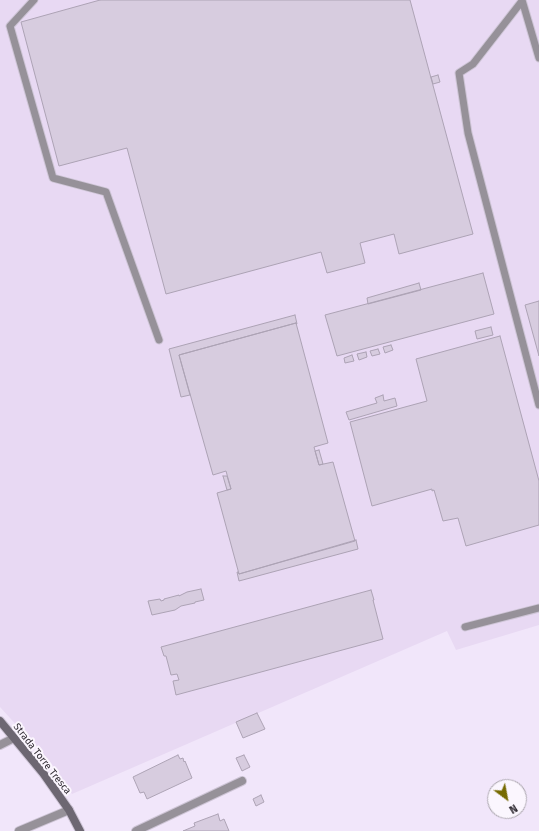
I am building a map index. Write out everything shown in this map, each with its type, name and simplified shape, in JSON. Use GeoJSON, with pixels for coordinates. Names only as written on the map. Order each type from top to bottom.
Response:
{"type":"FeatureCollection","features":[{"type":"Feature","properties":{"kind":"street","name":"Strada Torre Tresca"},"geometry":{"type":"LineString","coordinates":[[0,721],[43,773],[69,810],[80,831]]}},
{"type":"Feature","properties":{"kind":"street"},"geometry":{"type":"LineString","coordinates":[[0,745],[14,738]]}},
{"type":"Feature","properties":{"kind":"street"},"geometry":{"type":"LineString","coordinates":[[136,831],[242,780]]}},
{"type":"Feature","properties":{"kind":"street"},"geometry":{"type":"LineString","coordinates":[[19,831],[69,810]]}},
{"type":"Feature","properties":{"kind":"lane"},"geometry":{"type":"LineString","coordinates":[[34,0],[10,26],[52,178],[106,192],[159,340]]}},
{"type":"Feature","properties":{"kind":"lane"},"geometry":{"type":"LineString","coordinates":[[522,0],[539,58]]}},
{"type":"Feature","properties":{"kind":"lane"},"geometry":{"type":"LineString","coordinates":[[522,0],[473,64],[459,73],[468,133],[539,405]]}},
{"type":"Feature","properties":{"kind":"lane"},"geometry":{"type":"LineString","coordinates":[[465,627],[539,608]]}},
{"type":"Feature","properties":{"kind":"shaded area"},"geometry":{"type":"Polygon","coordinates":[[[0,0],[539,0],[539,625],[456,650],[447,631],[72,794],[51,763],[0,707],[0,0]]]}},
{"type":"Feature","properties":{"kind":"building"},"geometry":{"type":"Polygon","coordinates":[[[100,0],[410,0],[473,234],[399,254],[394,234],[360,243],[365,263],[327,273],[321,252],[166,294],[127,148],[59,166],[21,22],[100,0]]]}},
{"type":"Feature","properties":{"kind":"building"},"geometry":{"type":"Polygon","coordinates":[[[438,75],[440,82],[433,84],[431,77],[438,75]]]}},
{"type":"Feature","properties":{"kind":"building"},"geometry":{"type":"Polygon","coordinates":[[[483,273],[494,314],[337,356],[325,315],[483,273]]]}},
{"type":"Feature","properties":{"kind":"building"},"geometry":{"type":"Polygon","coordinates":[[[419,283],[421,290],[368,304],[367,298],[419,283]]]}},
{"type":"Feature","properties":{"kind":"building"},"geometry":{"type":"Polygon","coordinates":[[[539,301],[539,356],[525,305],[539,301]]]}},
{"type":"Feature","properties":{"kind":"building"},"geometry":{"type":"Polygon","coordinates":[[[295,315],[297,324],[296,323],[179,355],[190,395],[181,397],[169,349],[295,315]]]}},
{"type":"Feature","properties":{"kind":"building"},"geometry":{"type":"Polygon","coordinates":[[[296,323],[328,443],[314,447],[319,465],[333,462],[355,541],[239,574],[217,493],[231,489],[226,471],[213,475],[179,355],[296,323]]]}},
{"type":"Feature","properties":{"kind":"building"},"geometry":{"type":"Polygon","coordinates":[[[491,327],[493,335],[477,339],[475,331],[491,327]]]}},
{"type":"Feature","properties":{"kind":"building"},"geometry":{"type":"Polygon","coordinates":[[[500,336],[539,481],[539,525],[466,546],[458,518],[443,521],[434,490],[432,491],[432,489],[372,506],[350,422],[427,401],[416,359],[500,336]]]}},
{"type":"Feature","properties":{"kind":"building"},"geometry":{"type":"Polygon","coordinates":[[[391,345],[393,350],[385,353],[383,347],[391,345]]]}},
{"type":"Feature","properties":{"kind":"building"},"geometry":{"type":"Polygon","coordinates":[[[378,349],[380,354],[372,356],[370,351],[378,349]]]}},
{"type":"Feature","properties":{"kind":"building"},"geometry":{"type":"Polygon","coordinates":[[[366,352],[367,357],[359,360],[357,354],[366,352]]]}},
{"type":"Feature","properties":{"kind":"building"},"geometry":{"type":"Polygon","coordinates":[[[352,355],[354,361],[345,363],[344,358],[352,355]]]}},
{"type":"Feature","properties":{"kind":"building"},"geometry":{"type":"Polygon","coordinates":[[[383,395],[384,401],[395,398],[397,406],[349,420],[346,412],[377,403],[375,398],[383,395]]]}},
{"type":"Feature","properties":{"kind":"building"},"geometry":{"type":"Polygon","coordinates":[[[319,450],[323,464],[319,465],[315,451],[319,450]]]}},
{"type":"Feature","properties":{"kind":"building"},"geometry":{"type":"Polygon","coordinates":[[[223,476],[227,476],[231,489],[227,490],[223,476]]]}},
{"type":"Feature","properties":{"kind":"building"},"geometry":{"type":"Polygon","coordinates":[[[356,540],[358,549],[239,581],[237,572],[239,574],[356,540]]]}},
{"type":"Feature","properties":{"kind":"building"},"geometry":{"type":"Polygon","coordinates":[[[201,589],[204,600],[181,606],[175,610],[152,615],[148,601],[160,599],[161,601],[201,589]]]}},
{"type":"Feature","properties":{"kind":"building"},"geometry":{"type":"Polygon","coordinates":[[[371,590],[383,639],[176,695],[173,681],[179,680],[177,674],[171,675],[166,656],[164,656],[161,647],[371,590]]]}},
{"type":"Feature","properties":{"kind":"building"},"geometry":{"type":"Polygon","coordinates":[[[257,713],[265,729],[243,738],[236,722],[257,713]]]}},
{"type":"Feature","properties":{"kind":"building"},"geometry":{"type":"Polygon","coordinates":[[[178,755],[180,759],[183,758],[184,762],[185,761],[192,778],[147,799],[144,792],[140,793],[133,777],[178,755]]]}},
{"type":"Feature","properties":{"kind":"building"},"geometry":{"type":"Polygon","coordinates":[[[244,755],[250,767],[242,771],[236,758],[244,755]]]}},
{"type":"Feature","properties":{"kind":"building"},"geometry":{"type":"Polygon","coordinates":[[[261,795],[264,802],[256,806],[253,799],[261,795]]]}},
{"type":"Feature","properties":{"kind":"building"},"geometry":{"type":"Polygon","coordinates":[[[218,814],[220,821],[224,819],[229,831],[183,831],[195,826],[194,823],[218,814]]]}}]}
